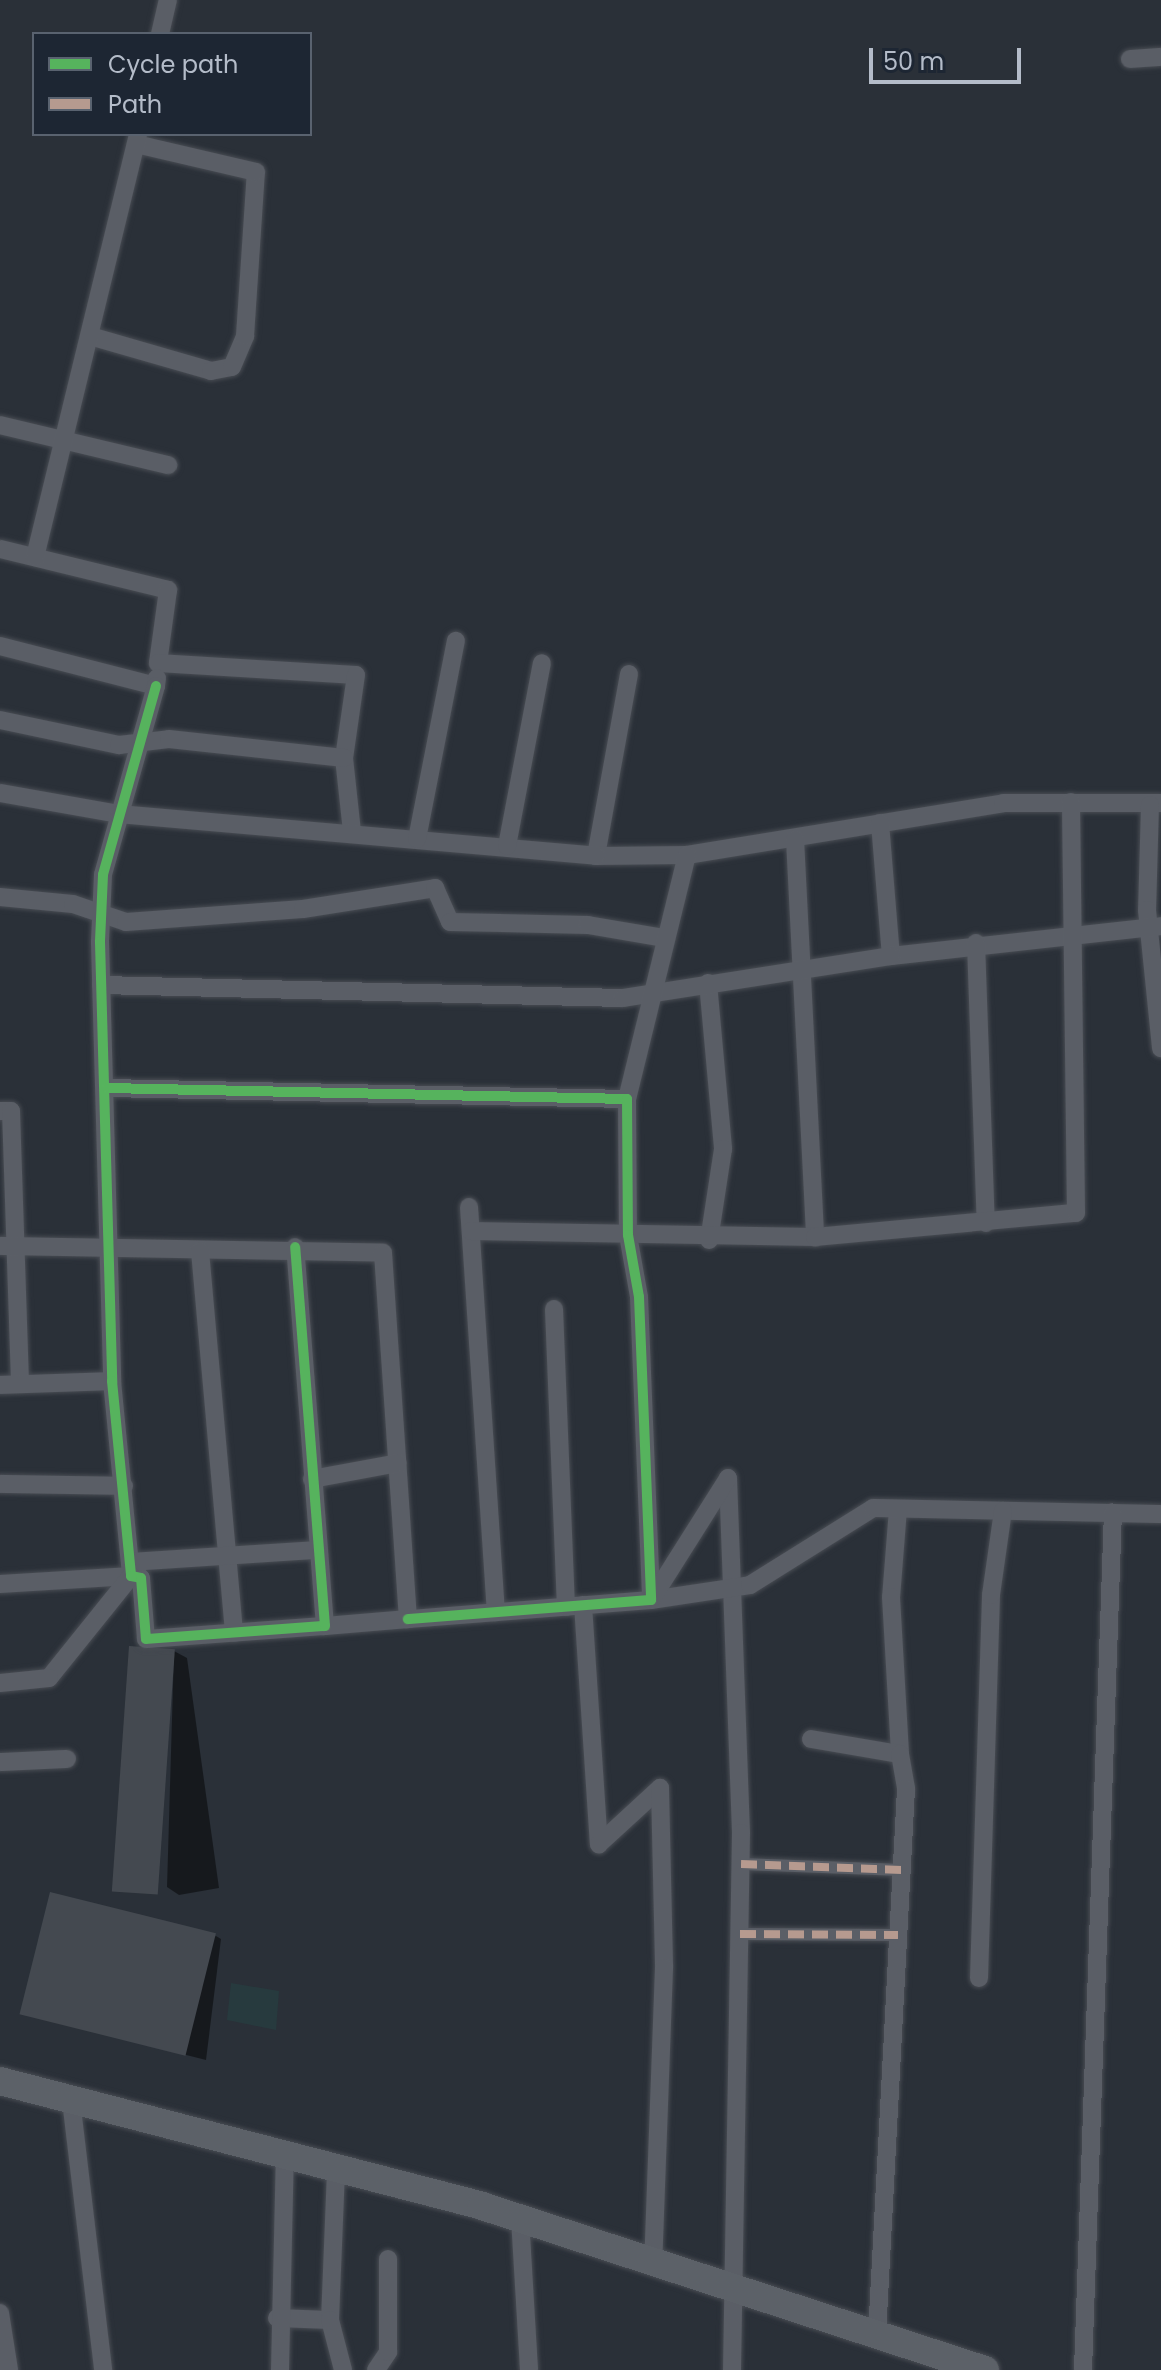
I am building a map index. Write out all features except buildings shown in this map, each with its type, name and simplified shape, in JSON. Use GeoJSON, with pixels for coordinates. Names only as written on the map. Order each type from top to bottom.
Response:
{"type":"FeatureCollection","features":[{"type":"Feature","properties":{"kind":"main road"},"geometry":{"type":"LineString","coordinates":[[0,2081],[520,2218],[985,2370]]}},
{"type":"Feature","properties":{"kind":"street"},"geometry":{"type":"LineString","coordinates":[[160,32],[168,0]]}},
{"type":"Feature","properties":{"kind":"street"},"geometry":{"type":"LineString","coordinates":[[1130,59],[1161,57]]}},
{"type":"Feature","properties":{"kind":"street"},"geometry":{"type":"LineString","coordinates":[[35,557],[137,139],[256,172],[245,336],[232,367],[211,371],[90,336]]}},
{"type":"Feature","properties":{"kind":"street"},"geometry":{"type":"LineString","coordinates":[[0,425],[168,465]]}},
{"type":"Feature","properties":{"kind":"street"},"geometry":{"type":"LineString","coordinates":[[0,549],[168,590],[156,686],[119,814],[101,914],[112,1247],[112,1381],[130,1569],[49,1678],[0,1683]]}},
{"type":"Feature","properties":{"kind":"street"},"geometry":{"type":"LineString","coordinates":[[417,839],[456,641]]}},
{"type":"Feature","properties":{"kind":"street"},"geometry":{"type":"LineString","coordinates":[[0,646],[156,686]]}},
{"type":"Feature","properties":{"kind":"street"},"geometry":{"type":"LineString","coordinates":[[158,663],[356,675],[344,758],[352,832]]}},
{"type":"Feature","properties":{"kind":"street"},"geometry":{"type":"LineString","coordinates":[[507,846],[542,663]]}},
{"type":"Feature","properties":{"kind":"street"},"geometry":{"type":"LineString","coordinates":[[596,856],[629,674]]}},
{"type":"Feature","properties":{"kind":"street"},"geometry":{"type":"LineString","coordinates":[[0,720],[119,745],[142,741],[344,758]]}},
{"type":"Feature","properties":{"kind":"street"},"geometry":{"type":"LineString","coordinates":[[0,793],[119,814],[352,832],[596,856],[687,855],[1003,803],[1156,804],[1155,924],[1161,1048]]}},
{"type":"Feature","properties":{"kind":"street"},"geometry":{"type":"LineString","coordinates":[[471,1231],[709,1240],[815,1237],[1076,1213],[1078,931],[1071,802]]}},
{"type":"Feature","properties":{"kind":"street"},"geometry":{"type":"LineString","coordinates":[[880,823],[891,956]]}},
{"type":"Feature","properties":{"kind":"street"},"geometry":{"type":"LineString","coordinates":[[795,839],[815,1237]]}},
{"type":"Feature","properties":{"kind":"street"},"geometry":{"type":"LineString","coordinates":[[651,1600],[639,1297],[628,1235],[627,1099],[665,938],[687,878],[687,855]]}},
{"type":"Feature","properties":{"kind":"street"},"geometry":{"type":"LineString","coordinates":[[0,897],[101,914],[126,922],[303,909],[435,888],[450,922],[588,925],[665,938]]}},
{"type":"Feature","properties":{"kind":"street"},"geometry":{"type":"LineString","coordinates":[[101,985],[447,999],[623,998],[976,943],[1155,924]]}},
{"type":"Feature","properties":{"kind":"street"},"geometry":{"type":"LineString","coordinates":[[976,943],[986,1223]]}},
{"type":"Feature","properties":{"kind":"street"},"geometry":{"type":"LineString","coordinates":[[708,983],[723,1149],[709,1240]]}},
{"type":"Feature","properties":{"kind":"street"},"geometry":{"type":"LineString","coordinates":[[107,1088],[627,1099]]}},
{"type":"Feature","properties":{"kind":"street"},"geometry":{"type":"LineString","coordinates":[[0,1111],[11,1111],[21,1246],[20,1384]]}},
{"type":"Feature","properties":{"kind":"street"},"geometry":{"type":"LineString","coordinates":[[469,1207],[496,1612]]}},
{"type":"Feature","properties":{"kind":"street"},"geometry":{"type":"LineString","coordinates":[[0,1246],[200,1251],[295,1247],[383,1253],[408,1619]]}},
{"type":"Feature","properties":{"kind":"street"},"geometry":{"type":"LineString","coordinates":[[295,1247],[325,1626]]}},
{"type":"Feature","properties":{"kind":"street"},"geometry":{"type":"LineString","coordinates":[[200,1251],[234,1632]]}},
{"type":"Feature","properties":{"kind":"street"},"geometry":{"type":"LineString","coordinates":[[554,1309],[574,1606],[599,1844],[660,1788],[664,1968],[653,2262]]}},
{"type":"Feature","properties":{"kind":"street"},"geometry":{"type":"LineString","coordinates":[[0,1385],[112,1381]]}},
{"type":"Feature","properties":{"kind":"street"},"geometry":{"type":"LineString","coordinates":[[312,1479],[398,1463]]}},
{"type":"Feature","properties":{"kind":"street"},"geometry":{"type":"LineString","coordinates":[[651,1600],[728,1478],[726,1587],[741,1864],[732,2370]]}},
{"type":"Feature","properties":{"kind":"street"},"geometry":{"type":"LineString","coordinates":[[0,1484],[124,1486]]}},
{"type":"Feature","properties":{"kind":"street"},"geometry":{"type":"LineString","coordinates":[[130,1569],[141,1578],[146,1639],[651,1600],[750,1585],[873,1508],[1161,1514]]}},
{"type":"Feature","properties":{"kind":"street"},"geometry":{"type":"LineString","coordinates":[[877,2335],[902,1870],[900,1754],[891,1597],[898,1509]]}},
{"type":"Feature","properties":{"kind":"street"},"geometry":{"type":"LineString","coordinates":[[979,1978],[991,1595],[1003,1511]]}},
{"type":"Feature","properties":{"kind":"street"},"geometry":{"type":"LineString","coordinates":[[1083,2370],[1113,1513]]}},
{"type":"Feature","properties":{"kind":"street"},"geometry":{"type":"LineString","coordinates":[[0,1584],[228,1556],[318,1550]]}},
{"type":"Feature","properties":{"kind":"street"},"geometry":{"type":"LineString","coordinates":[[811,1739],[900,1754]]}},
{"type":"Feature","properties":{"kind":"street"},"geometry":{"type":"LineString","coordinates":[[0,1762],[67,1759]]}},
{"type":"Feature","properties":{"kind":"street"},"geometry":{"type":"LineString","coordinates":[[741,1864],[902,1870]]}},
{"type":"Feature","properties":{"kind":"street"},"geometry":{"type":"LineString","coordinates":[[740,1934],[898,1935]]}},
{"type":"Feature","properties":{"kind":"street"},"geometry":{"type":"LineString","coordinates":[[71,2100],[103,2370]]}},
{"type":"Feature","properties":{"kind":"street"},"geometry":{"type":"LineString","coordinates":[[280,2370],[277,2318],[285,2156]]}},
{"type":"Feature","properties":{"kind":"street"},"geometry":{"type":"LineString","coordinates":[[336,2169],[330,2320],[343,2370]]}},
{"type":"Feature","properties":{"kind":"street"},"geometry":{"type":"LineString","coordinates":[[520,2218],[529,2370]]}},
{"type":"Feature","properties":{"kind":"street"},"geometry":{"type":"LineString","coordinates":[[376,2370],[388,2352],[388,2259]]}},
{"type":"Feature","properties":{"kind":"street"},"geometry":{"type":"LineString","coordinates":[[0,2313],[9,2370]]}},
{"type":"Feature","properties":{"kind":"street"},"geometry":{"type":"LineString","coordinates":[[277,2318],[330,2320]]}},
{"type":"Feature","properties":{"kind":"green space"},"geometry":{"type":"Polygon","coordinates":[[[231,1983],[279,1991],[276,2030],[227,2020],[231,1983]]]}},
{"type":"Feature","properties":{"kind":"marked path"},"geometry":{"type":"LineString","coordinates":[[741,1864],[902,1870]]}},
{"type":"Feature","properties":{"kind":"marked path"},"geometry":{"type":"LineString","coordinates":[[740,1934],[898,1935]]}},
{"type":"Feature","properties":{"kind":"cycle path"},"geometry":{"type":"LineString","coordinates":[[156,686],[103,875],[100,942],[112,1381],[131,1576],[141,1578],[146,1639],[325,1626],[295,1247]]}},
{"type":"Feature","properties":{"kind":"cycle path"},"geometry":{"type":"LineString","coordinates":[[107,1088],[627,1099],[628,1235],[639,1297],[651,1600],[408,1619]]}}]}
